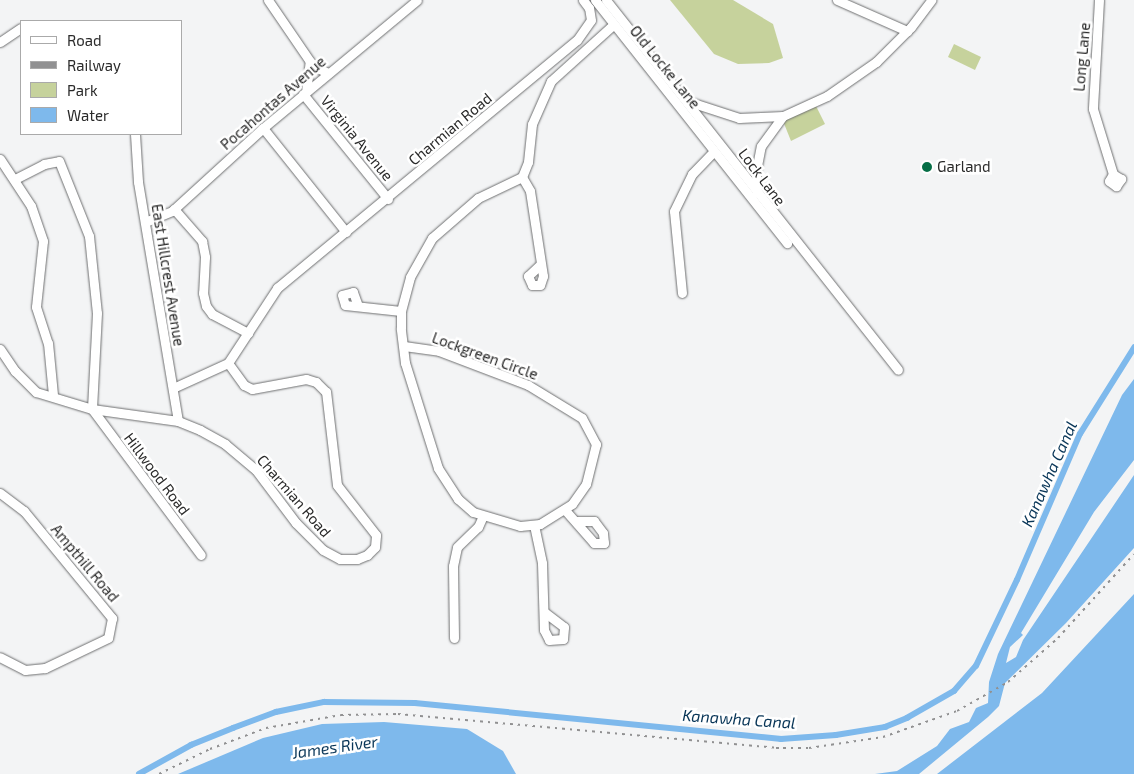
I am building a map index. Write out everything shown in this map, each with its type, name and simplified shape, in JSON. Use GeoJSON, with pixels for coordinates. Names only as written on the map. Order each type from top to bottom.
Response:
{"type":"FeatureCollection","features":[{"type":"Feature","properties":{"kind":"street","name":"Virginia Avenue"},"geometry":{"type":"LineString","coordinates":[[268,0],[310,61],[317,69],[328,73]]}},
{"type":"Feature","properties":{"kind":"street","name":"Pocahontas Avenue"},"geometry":{"type":"LineString","coordinates":[[145,222],[174,209],[263,128],[417,0]]}},
{"type":"Feature","properties":{"kind":"street","name":"Charmian Road"},"geometry":{"type":"LineString","coordinates":[[0,349],[30,388],[53,394],[92,409],[178,421],[208,434],[245,460],[299,527],[323,550],[340,559],[357,559],[372,551],[376,543],[374,530],[337,485],[326,392],[316,382],[306,379],[252,389],[244,385],[228,363],[277,288],[388,199],[577,40],[590,24],[591,15],[583,0]]}},
{"type":"Feature","properties":{"kind":"street","name":"Old Locke Lane"},"geometry":{"type":"LineString","coordinates":[[595,0],[613,25],[670,87],[713,152],[787,243]]}},
{"type":"Feature","properties":{"kind":"street","name":"Lock Lane"},"geometry":{"type":"LineString","coordinates":[[606,0],[670,87],[687,101],[757,194],[898,370]]}},
{"type":"Feature","properties":{"kind":"street"},"geometry":{"type":"LineString","coordinates":[[837,0],[907,31]]}},
{"type":"Feature","properties":{"kind":"street"},"geometry":{"type":"LineString","coordinates":[[757,194],[756,171],[761,146],[783,116],[854,78],[887,53],[931,0]]}},
{"type":"Feature","properties":{"kind":"street","name":"Long Lane"},"geometry":{"type":"LineString","coordinates":[[1100,0],[1092,109],[1112,174]]}},
{"type":"Feature","properties":{"kind":"street"},"geometry":{"type":"LineString","coordinates":[[540,264],[530,191],[522,177],[528,162],[532,124],[551,81],[613,25]]}},
{"type":"Feature","properties":{"kind":"street"},"geometry":{"type":"LineString","coordinates":[[0,42],[20,29]]}},
{"type":"Feature","properties":{"kind":"street","name":"Virginia Avenue"},"geometry":{"type":"LineString","coordinates":[[310,61],[304,93],[388,199]]}},
{"type":"Feature","properties":{"kind":"street"},"geometry":{"type":"LineString","coordinates":[[687,101],[727,116],[783,116]]}},
{"type":"Feature","properties":{"kind":"street"},"geometry":{"type":"LineString","coordinates":[[263,128],[346,232]]}},
{"type":"Feature","properties":{"kind":"street","name":"East Hillcrest Avenue"},"geometry":{"type":"LineString","coordinates":[[135,135],[145,222],[178,421]]}},
{"type":"Feature","properties":{"kind":"street"},"geometry":{"type":"LineString","coordinates":[[682,293],[674,211],[692,174],[713,152]]}},
{"type":"Feature","properties":{"kind":"street"},"geometry":{"type":"LineString","coordinates":[[0,159],[15,179],[31,206],[43,241],[36,307],[48,343],[53,394]]}},
{"type":"Feature","properties":{"kind":"street"},"geometry":{"type":"LineString","coordinates":[[15,179],[44,164],[59,161],[89,236],[97,313],[92,409]]}},
{"type":"Feature","properties":{"kind":"street","name":"Lockgreen Circle"},"geometry":{"type":"LineString","coordinates":[[404,346],[439,351],[528,385],[582,418],[596,444],[592,466],[586,484],[565,510],[556,517],[534,525],[520,526],[483,516],[458,499],[438,468],[405,363],[401,311],[410,277],[432,238],[478,198],[522,177]]}},
{"type":"Feature","properties":{"kind":"street"},"geometry":{"type":"LineString","coordinates":[[174,209],[202,241],[205,257],[202,293],[206,306],[212,314],[248,333]]}},
{"type":"Feature","properties":{"kind":"street"},"geometry":{"type":"LineString","coordinates":[[358,306],[401,311]]}},
{"type":"Feature","properties":{"kind":"street"},"geometry":{"type":"LineString","coordinates":[[173,388],[228,363]]}},
{"type":"Feature","properties":{"kind":"street","name":"Hillwood Road"},"geometry":{"type":"LineString","coordinates":[[92,409],[200,555]]}},
{"type":"Feature","properties":{"kind":"street","name":"Ampthill Road"},"geometry":{"type":"LineString","coordinates":[[0,493],[24,512],[112,618],[108,638],[44,668],[25,670],[0,657]]}},
{"type":"Feature","properties":{"kind":"street"},"geometry":{"type":"LineString","coordinates":[[565,510],[576,521]]}},
{"type":"Feature","properties":{"kind":"street"},"geometry":{"type":"LineString","coordinates":[[454,638],[453,566],[458,547],[478,527],[483,516]]}},
{"type":"Feature","properties":{"kind":"street"},"geometry":{"type":"LineString","coordinates":[[534,525],[542,563],[544,612]]}},
{"type":"Feature","properties":{"kind":"green space"},"geometry":{"type":"Polygon","coordinates":[[[670,0],[733,0],[773,24],[783,58],[769,63],[738,64],[714,54],[670,0]]]}},
{"type":"Feature","properties":{"kind":"green space"},"geometry":{"type":"Polygon","coordinates":[[[954,44],[981,57],[975,70],[948,57],[954,44]]]}},
{"type":"Feature","properties":{"kind":"green space"},"geometry":{"type":"Polygon","coordinates":[[[816,106],[825,124],[791,141],[783,121],[816,106]]]}},
{"type":"Feature","properties":{"kind":"water"},"geometry":{"type":"Polygon","coordinates":[[[1134,379],[1134,460],[1094,512],[1021,633],[1023,635],[1010,647],[1006,663],[1016,657],[1023,640],[1134,475],[1134,548],[1066,623],[1005,683],[999,706],[988,717],[919,774],[875,774],[897,771],[937,746],[950,729],[969,722],[976,708],[988,703],[989,682],[998,654],[1122,395],[1134,379]]]}},
{"type":"Feature","properties":{"kind":"water"},"geometry":{"type":"Polygon","coordinates":[[[1134,594],[1134,774],[937,774],[1042,693],[1134,594]]]}},
{"type":"Feature","properties":{"kind":"water","name":"James River"},"geometry":{"type":"Polygon","coordinates":[[[384,722],[467,729],[503,751],[516,774],[178,774],[263,738],[322,724],[384,722]]]}},
{"type":"Feature","properties":{"kind":"waterway","name":"Kanawha Canal"},"geometry":{"type":"LineString","coordinates":[[139,774],[191,745],[233,728],[276,712],[324,702],[415,703],[781,739],[836,735],[885,727],[907,718],[954,691],[976,666],[1017,580],[1080,434],[1134,348]]}},
{"type":"Feature","properties":{"kind":"railway"},"geometry":{"type":"LineString","coordinates":[[159,774],[210,749],[266,728],[341,715],[398,714],[776,748],[809,748],[883,737],[957,711],[1008,682],[1058,638],[1134,554]]}},
{"type":"Feature","properties":{"kind":"place","name":"Garland"},"geometry":{"type":"Point","coordinates":[927,167]}}]}
